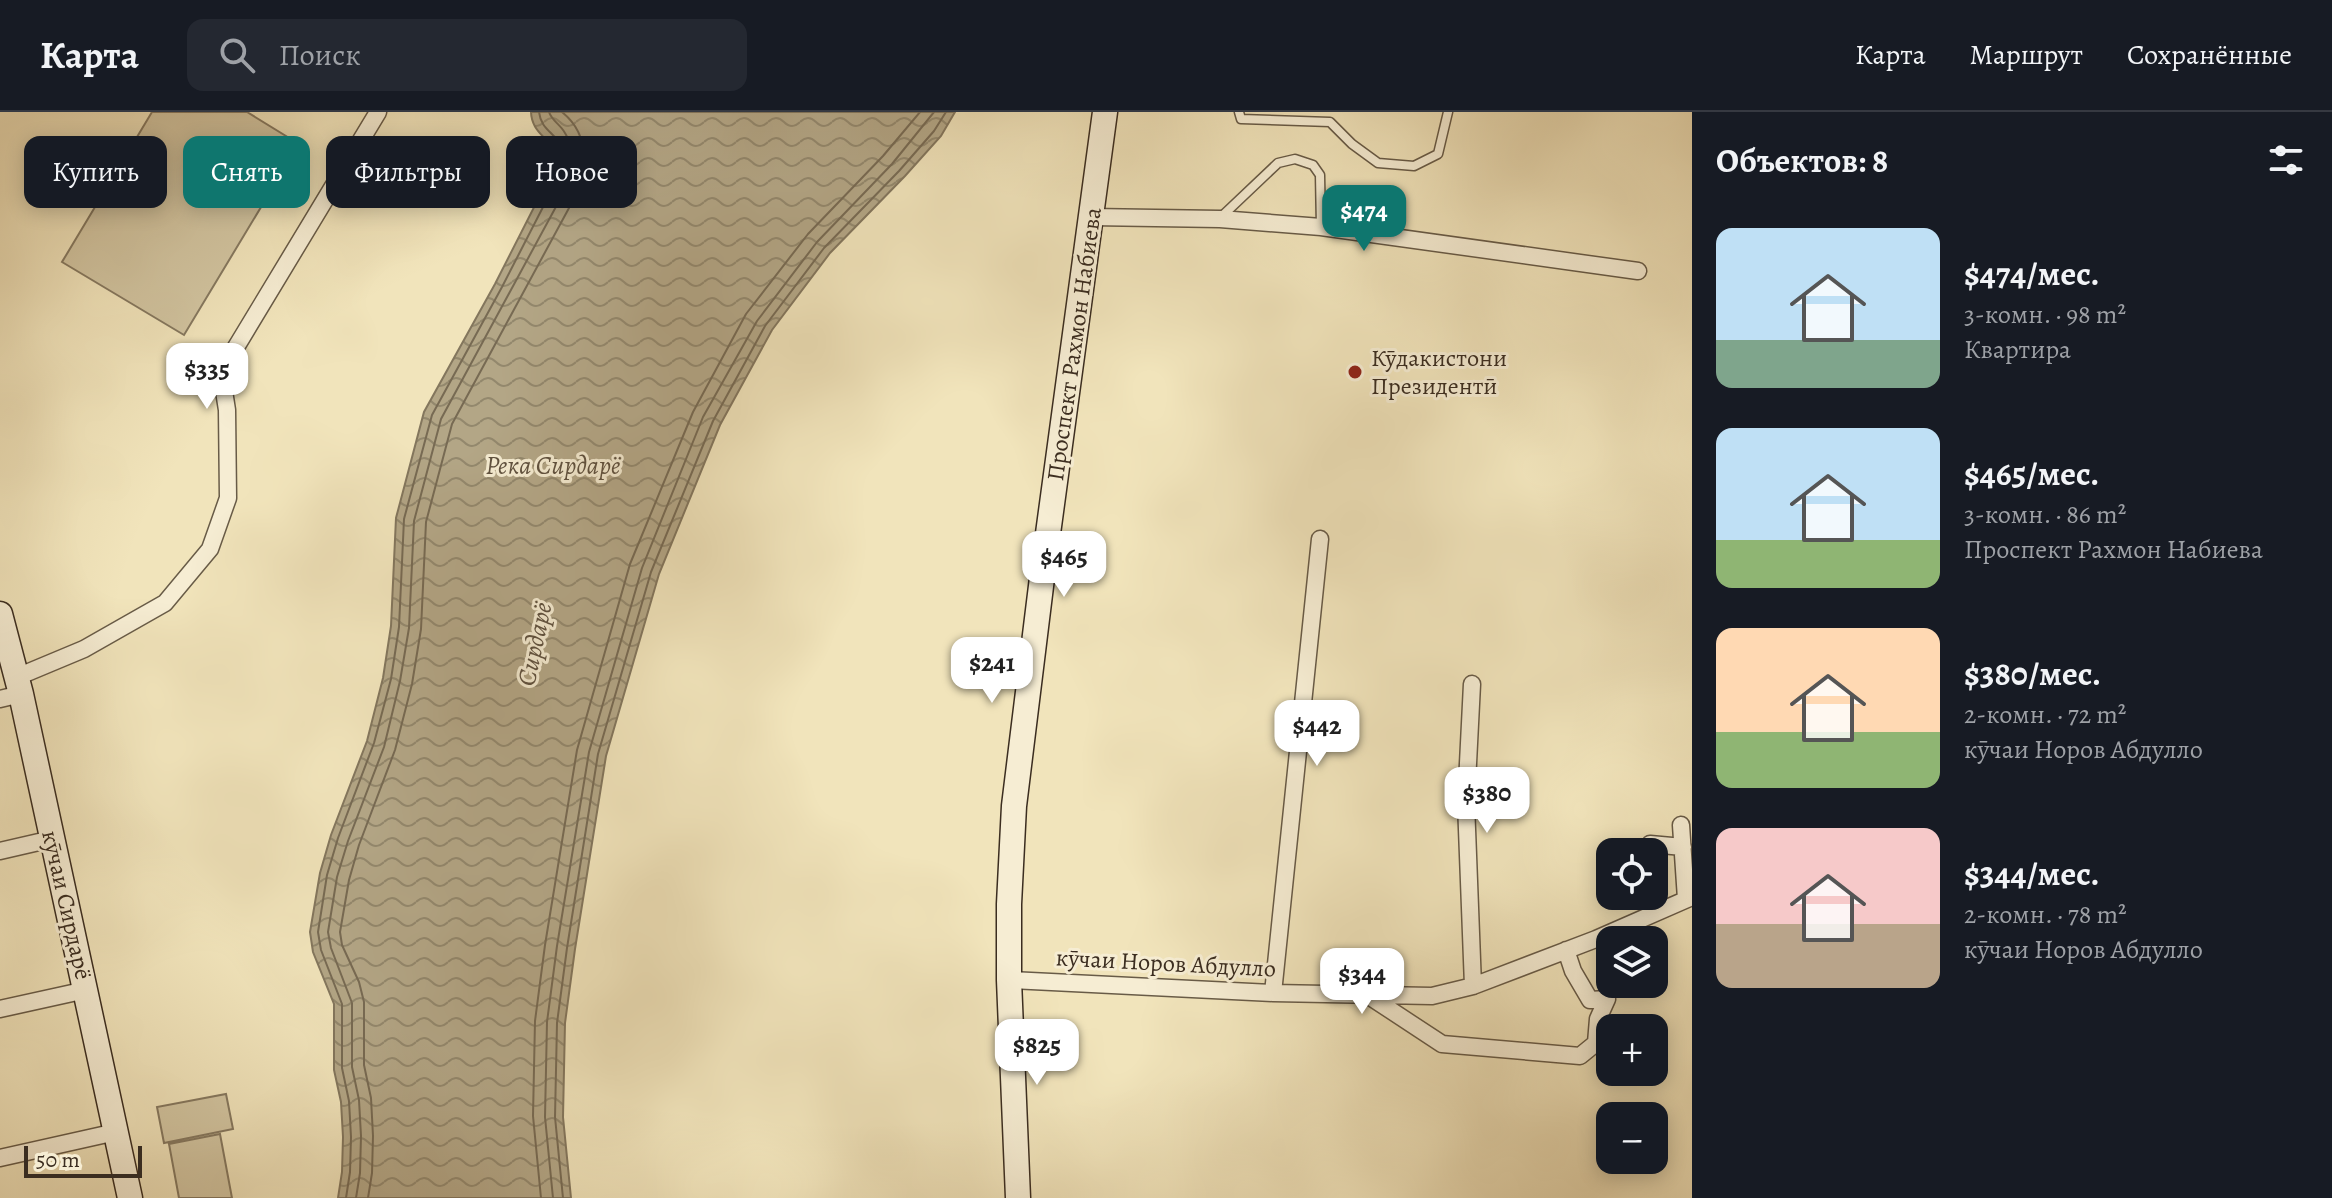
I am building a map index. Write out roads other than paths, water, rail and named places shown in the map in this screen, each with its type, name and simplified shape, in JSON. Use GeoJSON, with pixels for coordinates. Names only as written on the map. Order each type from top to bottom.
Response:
{"type":"FeatureCollection","features":[{"type":"Feature","properties":{"kind":"main road","name":"Проспект Рахмон Набиева"},"geometry":{"type":"LineString","coordinates":[[1007,1198],[996,973],[1003,808],[1091,112]]}},
{"type":"Feature","properties":{"kind":"main road","name":"Проспект Рахмон Набиева"},"geometry":{"type":"LineString","coordinates":[[1018,1198],[1009,980],[1014,806],[1105,112]]}},
{"type":"Feature","properties":{"kind":"main road","name":"кӯчаи Сирдарё"},"geometry":{"type":"LineString","coordinates":[[0,618],[13,690],[52,839],[130,1198]]}},
{"type":"Feature","properties":{"kind":"street"},"geometry":{"type":"LineString","coordinates":[[13,690],[165,603],[210,549],[228,498],[227,410],[221,372],[378,112]]}},
{"type":"Feature","properties":{"kind":"street"},"geometry":{"type":"LineString","coordinates":[[1091,217],[1220,219],[1321,227],[1638,271]]}},
{"type":"Feature","properties":{"kind":"street"},"geometry":{"type":"LineString","coordinates":[[1273,993],[1320,539]]}},
{"type":"Feature","properties":{"kind":"street"},"geometry":{"type":"LineString","coordinates":[[1472,684],[1466,803],[1473,986]]}},
{"type":"Feature","properties":{"kind":"street","name":"кӯчаи Норов Абдулло"},"geometry":{"type":"LineString","coordinates":[[1009,980],[1273,993],[1432,996],[1473,986],[1689,898],[1681,825]]}},
{"type":"Feature","properties":{"kind":"street"},"geometry":{"type":"LineString","coordinates":[[0,851],[52,839]]}},
{"type":"Feature","properties":{"kind":"street"},"geometry":{"type":"LineString","coordinates":[[1668,846],[1683,847]]}},
{"type":"Feature","properties":{"kind":"street"},"geometry":{"type":"LineString","coordinates":[[1369,996],[1442,1044],[1580,1056],[1596,1043],[1598,1019],[1607,999],[1590,1000],[1573,971],[1566,950]]}},
{"type":"Feature","properties":{"kind":"street"},"geometry":{"type":"LineString","coordinates":[[0,1009],[86,990]]}},
{"type":"Feature","properties":{"kind":"street"},"geometry":{"type":"LineString","coordinates":[[0,1158],[116,1132]]}},
{"type":"Feature","properties":{"kind":"lane"},"geometry":{"type":"LineString","coordinates":[[1239,112],[1241,119],[1330,122],[1352,144],[1378,163],[1414,166],[1438,154],[1448,112]]}},
{"type":"Feature","properties":{"kind":"lane"},"geometry":{"type":"LineString","coordinates":[[1220,219],[1278,163],[1295,159],[1313,165],[1320,175],[1321,227]]}},
{"type":"Feature","properties":{"kind":"water","name":"Река Сирдарё"},"geometry":{"type":"Polygon","coordinates":[[[531,112],[955,112],[941,136],[830,253],[772,330],[720,425],[659,574],[606,756],[575,949],[565,1023],[563,1117],[571,1198],[338,1198],[343,1137],[341,1102],[334,1070],[334,1004],[313,952],[310,932],[320,873],[367,741],[383,678],[391,626],[396,518],[424,412],[534,208],[637,208],[637,136],[542,136],[531,112]]]}},
{"type":"Feature","properties":{"kind":"place","name":"Кӯдакистони Президентӣ"},"geometry":{"type":"Point","coordinates":[1355,372]}},
{"type":"Feature","properties":{"kind":"water label","name":"Сирдарё"},"geometry":{"type":"Point","coordinates":[534,644]}}]}
